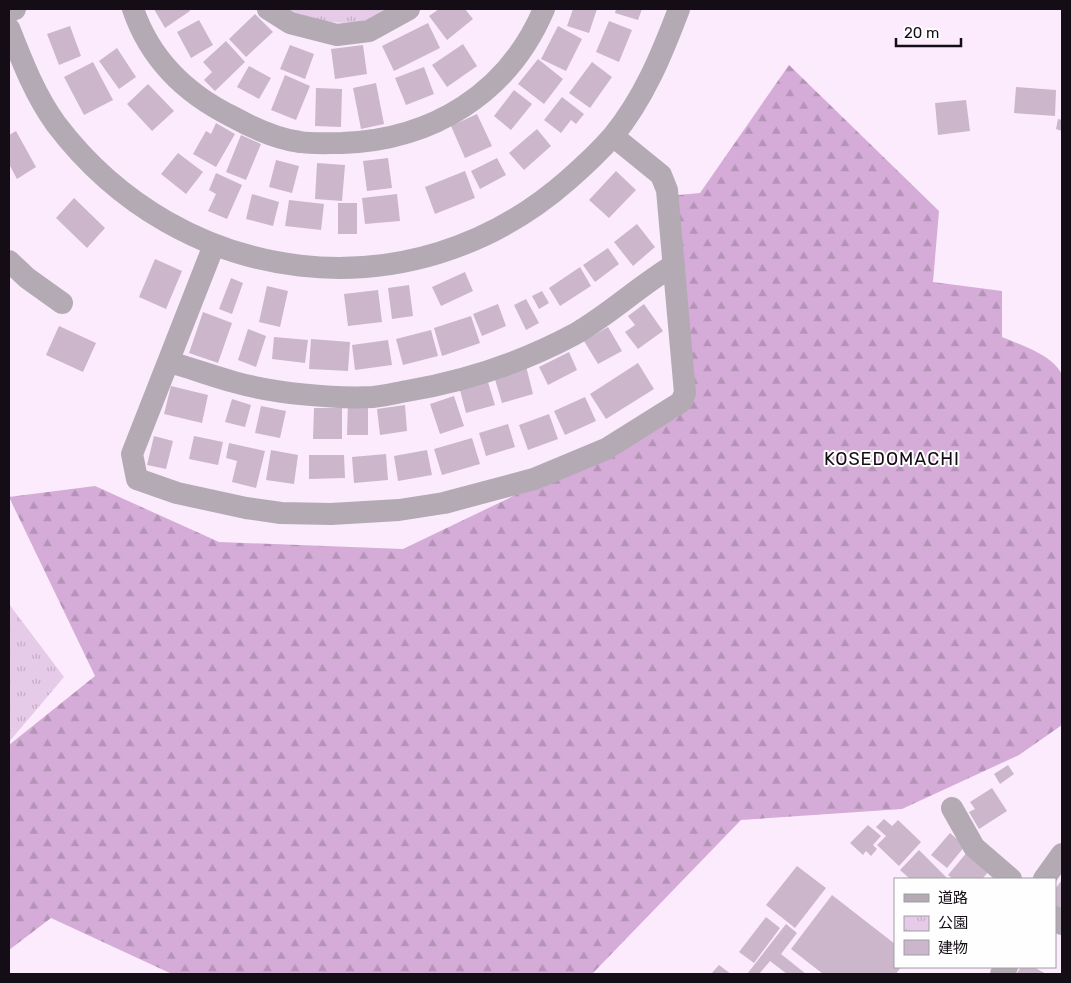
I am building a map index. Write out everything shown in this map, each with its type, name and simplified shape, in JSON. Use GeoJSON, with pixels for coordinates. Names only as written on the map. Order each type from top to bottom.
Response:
{"type":"FeatureCollection","features":[{"type":"Feature","properties":{"kind":"street"},"geometry":{"type":"LineString","coordinates":[[9,11],[15,9]]}},
{"type":"Feature","properties":{"kind":"street"},"geometry":{"type":"LineString","coordinates":[[133,9],[151,50],[190,91],[215,109],[273,135],[300,142],[332,143],[362,142],[398,136],[435,123],[460,110],[493,84],[516,59],[539,21],[544,9]]}},
{"type":"Feature","properties":{"kind":"street"},"geometry":{"type":"LineString","coordinates":[[268,9],[290,23],[338,35],[369,31],[409,9]]}},
{"type":"Feature","properties":{"kind":"street"},"geometry":{"type":"LineString","coordinates":[[9,28],[24,67],[56,123],[76,148],[139,206],[214,246],[269,261],[316,268],[370,266],[421,259],[482,237],[527,212],[559,188],[613,136],[642,94],[651,77],[679,9]]}},
{"type":"Feature","properties":{"kind":"street"},"geometry":{"type":"LineString","coordinates":[[214,246],[132,454],[137,479],[177,493],[246,508],[331,514],[399,510],[444,503],[534,480],[606,449],[681,402],[685,393],[667,190],[661,175],[613,136]]}},
{"type":"Feature","properties":{"kind":"street"},"geometry":{"type":"LineString","coordinates":[[9,261],[27,278],[62,303]]}},
{"type":"Feature","properties":{"kind":"street"},"geometry":{"type":"LineString","coordinates":[[169,362],[236,382],[330,396],[374,397],[449,383],[539,352],[576,333],[606,315],[650,279],[674,265]]}},
{"type":"Feature","properties":{"kind":"street"},"geometry":{"type":"LineString","coordinates":[[952,808],[974,847],[1010,878]]}},
{"type":"Feature","properties":{"kind":"street"},"geometry":{"type":"LineString","coordinates":[[1045,878],[1062,854]]}},
{"type":"Feature","properties":{"kind":"green space"},"geometry":{"type":"Polygon","coordinates":[[[286,9],[392,9],[370,19],[339,23],[315,20],[294,14],[286,9]]]}},
{"type":"Feature","properties":{"kind":"green space"},"geometry":{"type":"Polygon","coordinates":[[[789,65],[939,211],[933,282],[1002,291],[1002,337],[1044,356],[1062,374],[1062,725],[1019,755],[902,809],[741,820],[592,974],[172,974],[51,918],[9,950],[9,745],[95,676],[9,497],[95,486],[219,542],[403,549],[678,417],[668,196],[700,193],[789,65]]]}},
{"type":"Feature","properties":{"kind":"green space"},"geometry":{"type":"Polygon","coordinates":[[[9,604],[64,677],[9,742],[9,604]]]}},
{"type":"Feature","properties":{"kind":"building"},"geometry":{"type":"Polygon","coordinates":[[[154,9],[189,9],[190,11],[165,28],[154,9]]]}},
{"type":"Feature","properties":{"kind":"building"},"geometry":{"type":"Polygon","coordinates":[[[439,9],[465,9],[473,19],[447,40],[429,16],[439,9]]]}},
{"type":"Feature","properties":{"kind":"building"},"geometry":{"type":"Polygon","coordinates":[[[573,9],[597,9],[589,33],[567,26],[573,9]]]}},
{"type":"Feature","properties":{"kind":"building"},"geometry":{"type":"Polygon","coordinates":[[[616,9],[642,9],[638,20],[615,13],[616,9]]]}},
{"type":"Feature","properties":{"kind":"building"},"geometry":{"type":"Polygon","coordinates":[[[255,14],[273,32],[246,57],[229,39],[255,14]]]}},
{"type":"Feature","properties":{"kind":"building"},"geometry":{"type":"Polygon","coordinates":[[[199,20],[213,45],[191,58],[177,32],[199,20]]]}},
{"type":"Feature","properties":{"kind":"building"},"geometry":{"type":"Polygon","coordinates":[[[609,21],[632,30],[619,62],[596,52],[609,21]]]}},
{"type":"Feature","properties":{"kind":"building"},"geometry":{"type":"Polygon","coordinates":[[[428,23],[440,48],[394,71],[382,46],[428,23]]]}},
{"type":"Feature","properties":{"kind":"building"},"geometry":{"type":"Polygon","coordinates":[[[70,26],[81,56],[59,65],[47,34],[70,26]]]}},
{"type":"Feature","properties":{"kind":"building"},"geometry":{"type":"Polygon","coordinates":[[[558,26],[582,39],[566,71],[541,59],[558,26]]]}},
{"type":"Feature","properties":{"kind":"building"},"geometry":{"type":"Polygon","coordinates":[[[226,41],[245,62],[215,91],[204,80],[212,72],[203,62],[226,41]]]}},
{"type":"Feature","properties":{"kind":"building"},"geometry":{"type":"Polygon","coordinates":[[[463,44],[477,66],[447,87],[432,65],[463,44]]]}},
{"type":"Feature","properties":{"kind":"building"},"geometry":{"type":"Polygon","coordinates":[[[290,45],[314,54],[305,79],[280,69],[290,45]]]}},
{"type":"Feature","properties":{"kind":"building"},"geometry":{"type":"Polygon","coordinates":[[[363,45],[367,74],[335,79],[331,49],[363,45]]]}},
{"type":"Feature","properties":{"kind":"building"},"geometry":{"type":"Polygon","coordinates":[[[117,48],[136,77],[119,89],[99,61],[117,48]]]}},
{"type":"Feature","properties":{"kind":"building"},"geometry":{"type":"Polygon","coordinates":[[[538,59],[563,79],[544,104],[518,84],[538,59]]]}},
{"type":"Feature","properties":{"kind":"building"},"geometry":{"type":"Polygon","coordinates":[[[93,62],[113,100],[84,115],[64,77],[93,62]]]}},
{"type":"Feature","properties":{"kind":"building"},"geometry":{"type":"Polygon","coordinates":[[[592,62],[612,77],[590,108],[569,93],[592,62]]]}},
{"type":"Feature","properties":{"kind":"building"},"geometry":{"type":"Polygon","coordinates":[[[249,66],[271,78],[259,99],[237,87],[249,66]]]}},
{"type":"Feature","properties":{"kind":"building"},"geometry":{"type":"Polygon","coordinates":[[[424,67],[434,94],[406,105],[395,78],[424,67]]]}},
{"type":"Feature","properties":{"kind":"building"},"geometry":{"type":"Polygon","coordinates":[[[285,75],[310,86],[296,120],[271,110],[285,75]]]}},
{"type":"Feature","properties":{"kind":"building"},"geometry":{"type":"Polygon","coordinates":[[[376,83],[384,124],[361,129],[353,88],[376,83]]]}},
{"type":"Feature","properties":{"kind":"building"},"geometry":{"type":"Polygon","coordinates":[[[148,84],[174,111],[152,131],[127,104],[148,84]]]}},
{"type":"Feature","properties":{"kind":"building"},"geometry":{"type":"Polygon","coordinates":[[[1016,87],[1056,90],[1055,116],[1014,113],[1016,87]]]}},
{"type":"Feature","properties":{"kind":"building"},"geometry":{"type":"Polygon","coordinates":[[[316,88],[342,89],[341,127],[315,126],[316,88]]]}},
{"type":"Feature","properties":{"kind":"building"},"geometry":{"type":"Polygon","coordinates":[[[514,90],[532,104],[511,130],[494,116],[514,90]]]}},
{"type":"Feature","properties":{"kind":"building"},"geometry":{"type":"Polygon","coordinates":[[[562,97],[584,114],[576,124],[571,120],[561,133],[544,120],[562,97]]]}},
{"type":"Feature","properties":{"kind":"building"},"geometry":{"type":"Polygon","coordinates":[[[966,100],[970,131],[938,135],[935,103],[966,100]]]}},
{"type":"Feature","properties":{"kind":"building"},"geometry":{"type":"Polygon","coordinates":[[[477,114],[492,146],[465,158],[451,126],[477,114]]]}},
{"type":"Feature","properties":{"kind":"building"},"geometry":{"type":"Polygon","coordinates":[[[1058,119],[1062,120],[1062,131],[1056,129],[1058,119]]]}},
{"type":"Feature","properties":{"kind":"building"},"geometry":{"type":"Polygon","coordinates":[[[216,123],[235,134],[216,167],[193,154],[206,131],[211,134],[216,123]]]}},
{"type":"Feature","properties":{"kind":"building"},"geometry":{"type":"Polygon","coordinates":[[[537,129],[551,146],[524,170],[509,153],[537,129]]]}},
{"type":"Feature","properties":{"kind":"building"},"geometry":{"type":"Polygon","coordinates":[[[16,131],[36,167],[17,179],[9,164],[9,135],[16,131]]]}},
{"type":"Feature","properties":{"kind":"building"},"geometry":{"type":"Polygon","coordinates":[[[241,135],[261,144],[246,180],[226,172],[241,135]]]}},
{"type":"Feature","properties":{"kind":"building"},"geometry":{"type":"Polygon","coordinates":[[[178,153],[203,172],[186,194],[161,174],[178,153]]]}},
{"type":"Feature","properties":{"kind":"building"},"geometry":{"type":"Polygon","coordinates":[[[388,158],[392,188],[367,191],[363,161],[388,158]]]}},
{"type":"Feature","properties":{"kind":"building"},"geometry":{"type":"Polygon","coordinates":[[[497,158],[506,175],[480,189],[471,171],[497,158]]]}},
{"type":"Feature","properties":{"kind":"building"},"geometry":{"type":"Polygon","coordinates":[[[276,160],[299,166],[292,193],[269,187],[276,160]]]}},
{"type":"Feature","properties":{"kind":"building"},"geometry":{"type":"Polygon","coordinates":[[[317,163],[345,165],[342,201],[315,199],[317,163]]]}},
{"type":"Feature","properties":{"kind":"building"},"geometry":{"type":"Polygon","coordinates":[[[465,171],[475,198],[435,214],[425,187],[465,171]]]}},
{"type":"Feature","properties":{"kind":"building"},"geometry":{"type":"Polygon","coordinates":[[[616,171],[636,190],[609,218],[589,200],[616,171]]]}},
{"type":"Feature","properties":{"kind":"building"},"geometry":{"type":"Polygon","coordinates":[[[216,173],[242,185],[227,219],[208,211],[216,194],[209,190],[216,173]]]}},
{"type":"Feature","properties":{"kind":"building"},"geometry":{"type":"Polygon","coordinates":[[[252,194],[279,202],[273,226],[246,219],[252,194]]]}},
{"type":"Feature","properties":{"kind":"building"},"geometry":{"type":"Polygon","coordinates":[[[397,194],[400,221],[365,224],[362,198],[397,194]]]}},
{"type":"Feature","properties":{"kind":"building"},"geometry":{"type":"Polygon","coordinates":[[[74,198],[105,228],[87,248],[56,218],[74,198]]]}},
{"type":"Feature","properties":{"kind":"building"},"geometry":{"type":"Polygon","coordinates":[[[289,200],[324,204],[321,230],[285,226],[289,200]]]}},
{"type":"Feature","properties":{"kind":"building"},"geometry":{"type":"Polygon","coordinates":[[[338,203],[357,203],[357,234],[338,234],[338,203]]]}},
{"type":"Feature","properties":{"kind":"building"},"geometry":{"type":"Polygon","coordinates":[[[637,224],[655,247],[633,266],[614,242],[637,224]]]}},
{"type":"Feature","properties":{"kind":"building"},"geometry":{"type":"Polygon","coordinates":[[[608,248],[619,264],[595,282],[583,265],[608,248]]]}},
{"type":"Feature","properties":{"kind":"building"},"geometry":{"type":"Polygon","coordinates":[[[155,259],[182,271],[166,309],[139,297],[155,259]]]}},
{"type":"Feature","properties":{"kind":"building"},"geometry":{"type":"Polygon","coordinates":[[[580,267],[591,286],[560,306],[549,288],[580,267]]]}},
{"type":"Feature","properties":{"kind":"building"},"geometry":{"type":"Polygon","coordinates":[[[465,272],[473,291],[441,306],[432,287],[465,272]]]}},
{"type":"Feature","properties":{"kind":"building"},"geometry":{"type":"Polygon","coordinates":[[[231,278],[243,283],[232,314],[219,309],[231,278]]]}},
{"type":"Feature","properties":{"kind":"building"},"geometry":{"type":"Polygon","coordinates":[[[409,285],[413,316],[392,319],[388,288],[409,285]]]}},
{"type":"Feature","properties":{"kind":"building"},"geometry":{"type":"Polygon","coordinates":[[[267,286],[288,291],[280,327],[259,322],[267,286]]]}},
{"type":"Feature","properties":{"kind":"building"},"geometry":{"type":"Polygon","coordinates":[[[378,290],[382,322],[348,326],[344,294],[378,290]]]}},
{"type":"Feature","properties":{"kind":"building"},"geometry":{"type":"Polygon","coordinates":[[[542,291],[549,303],[539,309],[532,296],[542,291]]]}},
{"type":"Feature","properties":{"kind":"building"},"geometry":{"type":"Polygon","coordinates":[[[526,299],[539,323],[526,330],[514,305],[526,299]]]}},
{"type":"Feature","properties":{"kind":"building"},"geometry":{"type":"Polygon","coordinates":[[[498,304],[506,326],[482,336],[473,314],[498,304]]]}},
{"type":"Feature","properties":{"kind":"building"},"geometry":{"type":"Polygon","coordinates":[[[644,304],[663,331],[638,349],[625,332],[635,325],[628,316],[644,304]]]}},
{"type":"Feature","properties":{"kind":"building"},"geometry":{"type":"Polygon","coordinates":[[[203,312],[232,323],[218,363],[189,353],[203,312]]]}},
{"type":"Feature","properties":{"kind":"building"},"geometry":{"type":"Polygon","coordinates":[[[471,316],[480,343],[442,356],[434,328],[471,316]]]}},
{"type":"Feature","properties":{"kind":"building"},"geometry":{"type":"Polygon","coordinates":[[[59,326],[96,343],[83,372],[46,355],[59,326]]]}},
{"type":"Feature","properties":{"kind":"building"},"geometry":{"type":"Polygon","coordinates":[[[608,327],[622,351],[598,364],[584,341],[608,327]]]}},
{"type":"Feature","properties":{"kind":"building"},"geometry":{"type":"Polygon","coordinates":[[[248,329],[266,336],[256,367],[238,360],[248,329]]]}},
{"type":"Feature","properties":{"kind":"building"},"geometry":{"type":"Polygon","coordinates":[[[431,330],[438,356],[403,365],[396,339],[431,330]]]}},
{"type":"Feature","properties":{"kind":"building"},"geometry":{"type":"Polygon","coordinates":[[[274,337],[308,340],[305,363],[272,359],[274,337]]]}},
{"type":"Feature","properties":{"kind":"building"},"geometry":{"type":"Polygon","coordinates":[[[311,339],[350,342],[348,371],[309,369],[311,339]]]}},
{"type":"Feature","properties":{"kind":"building"},"geometry":{"type":"Polygon","coordinates":[[[388,340],[392,365],[355,370],[352,345],[388,340]]]}},
{"type":"Feature","properties":{"kind":"building"},"geometry":{"type":"Polygon","coordinates":[[[569,352],[577,370],[548,385],[539,367],[569,352]]]}},
{"type":"Feature","properties":{"kind":"building"},"geometry":{"type":"Polygon","coordinates":[[[638,363],[654,389],[606,419],[590,394],[638,363]]]}},
{"type":"Feature","properties":{"kind":"building"},"geometry":{"type":"Polygon","coordinates":[[[526,366],[533,394],[502,403],[494,376],[526,366]]]}},
{"type":"Feature","properties":{"kind":"building"},"geometry":{"type":"Polygon","coordinates":[[[488,382],[495,405],[466,413],[460,390],[488,382]]]}},
{"type":"Feature","properties":{"kind":"building"},"geometry":{"type":"Polygon","coordinates":[[[171,386],[208,395],[202,423],[164,414],[171,386]]]}},
{"type":"Feature","properties":{"kind":"building"},"geometry":{"type":"Polygon","coordinates":[[[454,396],[464,426],[440,434],[430,404],[454,396]]]}},
{"type":"Feature","properties":{"kind":"building"},"geometry":{"type":"Polygon","coordinates":[[[585,397],[596,421],[565,435],[554,411],[585,397]]]}},
{"type":"Feature","properties":{"kind":"building"},"geometry":{"type":"Polygon","coordinates":[[[232,399],[251,405],[245,427],[225,422],[232,399]]]}},
{"type":"Feature","properties":{"kind":"building"},"geometry":{"type":"Polygon","coordinates":[[[348,401],[368,401],[368,435],[347,435],[348,401]]]}},
{"type":"Feature","properties":{"kind":"building"},"geometry":{"type":"Polygon","coordinates":[[[405,405],[407,431],[380,435],[377,409],[405,405]]]}},
{"type":"Feature","properties":{"kind":"building"},"geometry":{"type":"Polygon","coordinates":[[[261,406],[286,411],[280,438],[255,433],[261,406]]]}},
{"type":"Feature","properties":{"kind":"building"},"geometry":{"type":"Polygon","coordinates":[[[314,408],[342,408],[342,439],[313,439],[314,408]]]}},
{"type":"Feature","properties":{"kind":"building"},"geometry":{"type":"Polygon","coordinates":[[[549,414],[558,439],[528,450],[519,425],[549,414]]]}},
{"type":"Feature","properties":{"kind":"building"},"geometry":{"type":"Polygon","coordinates":[[[508,424],[515,447],[486,456],[479,433],[508,424]]]}},
{"type":"Feature","properties":{"kind":"building"},"geometry":{"type":"Polygon","coordinates":[[[154,436],[173,441],[166,469],[147,465],[154,436]]]}},
{"type":"Feature","properties":{"kind":"building"},"geometry":{"type":"Polygon","coordinates":[[[194,436],[223,442],[218,465],[189,459],[194,436]]]}},
{"type":"Feature","properties":{"kind":"building"},"geometry":{"type":"Polygon","coordinates":[[[472,438],[480,464],[442,475],[434,449],[472,438]]]}},
{"type":"Feature","properties":{"kind":"building"},"geometry":{"type":"Polygon","coordinates":[[[229,443],[265,451],[256,488],[232,482],[237,461],[226,458],[229,443]]]}},
{"type":"Feature","properties":{"kind":"building"},"geometry":{"type":"Polygon","coordinates":[[[271,450],[298,455],[294,484],[266,480],[271,450]]]}},
{"type":"Feature","properties":{"kind":"building"},"geometry":{"type":"Polygon","coordinates":[[[427,450],[432,475],[398,481],[394,456],[427,450]]]}},
{"type":"Feature","properties":{"kind":"building"},"geometry":{"type":"Polygon","coordinates":[[[386,454],[388,480],[354,483],[352,457],[386,454]]]}},
{"type":"Feature","properties":{"kind":"building"},"geometry":{"type":"Polygon","coordinates":[[[309,455],[344,455],[345,478],[309,479],[309,455]]]}},
{"type":"Feature","properties":{"kind":"building"},"geometry":{"type":"Polygon","coordinates":[[[1008,765],[1014,774],[1000,784],[994,774],[1008,765]]]}},
{"type":"Feature","properties":{"kind":"building"},"geometry":{"type":"Polygon","coordinates":[[[992,788],[1007,811],[979,829],[969,812],[975,809],[970,802],[992,788]]]}},
{"type":"Feature","properties":{"kind":"building"},"geometry":{"type":"Polygon","coordinates":[[[884,819],[892,826],[898,820],[921,842],[899,866],[877,845],[886,836],[876,827],[884,819]]]}},
{"type":"Feature","properties":{"kind":"building"},"geometry":{"type":"Polygon","coordinates":[[[868,825],[881,836],[873,845],[877,849],[871,856],[866,851],[863,855],[850,843],[868,825]]]}},
{"type":"Feature","properties":{"kind":"building"},"geometry":{"type":"Polygon","coordinates":[[[950,833],[965,846],[947,868],[931,855],[950,833]]]}},
{"type":"Feature","properties":{"kind":"building"},"geometry":{"type":"Polygon","coordinates":[[[919,850],[947,878],[909,878],[900,870],[919,850]]]}},
{"type":"Feature","properties":{"kind":"building"},"geometry":{"type":"Polygon","coordinates":[[[968,851],[990,870],[983,878],[952,878],[948,875],[968,851]]]}},
{"type":"Feature","properties":{"kind":"building"},"geometry":{"type":"Polygon","coordinates":[[[797,866],[826,888],[795,928],[766,905],[797,866]]]}},
{"type":"Feature","properties":{"kind":"building"},"geometry":{"type":"Polygon","coordinates":[[[1062,880],[1062,913],[1056,908],[1056,888],[1062,880]]]}},
{"type":"Feature","properties":{"kind":"building"},"geometry":{"type":"Polygon","coordinates":[[[832,895],[894,943],[894,968],[900,968],[896,974],[823,974],[791,949],[832,895]]]}},
{"type":"Feature","properties":{"kind":"building"},"geometry":{"type":"Polygon","coordinates":[[[766,917],[780,928],[754,963],[739,952],[766,917]]]}},
{"type":"Feature","properties":{"kind":"building"},"geometry":{"type":"Polygon","coordinates":[[[786,924],[797,933],[781,954],[806,974],[787,974],[770,961],[759,974],[747,974],[786,924]]]}},
{"type":"Feature","properties":{"kind":"building"},"geometry":{"type":"Polygon","coordinates":[[[719,965],[731,974],[711,974],[719,965]]]}},
{"type":"Feature","properties":{"kind":"building"},"geometry":{"type":"Polygon","coordinates":[[[1020,968],[1036,968],[1046,974],[1016,974],[1020,968]]]}},
{"type":"Feature","properties":{"kind":"district","name":"KOSEDOMACHI"},"geometry":{"type":"Point","coordinates":[892,459]}}]}
